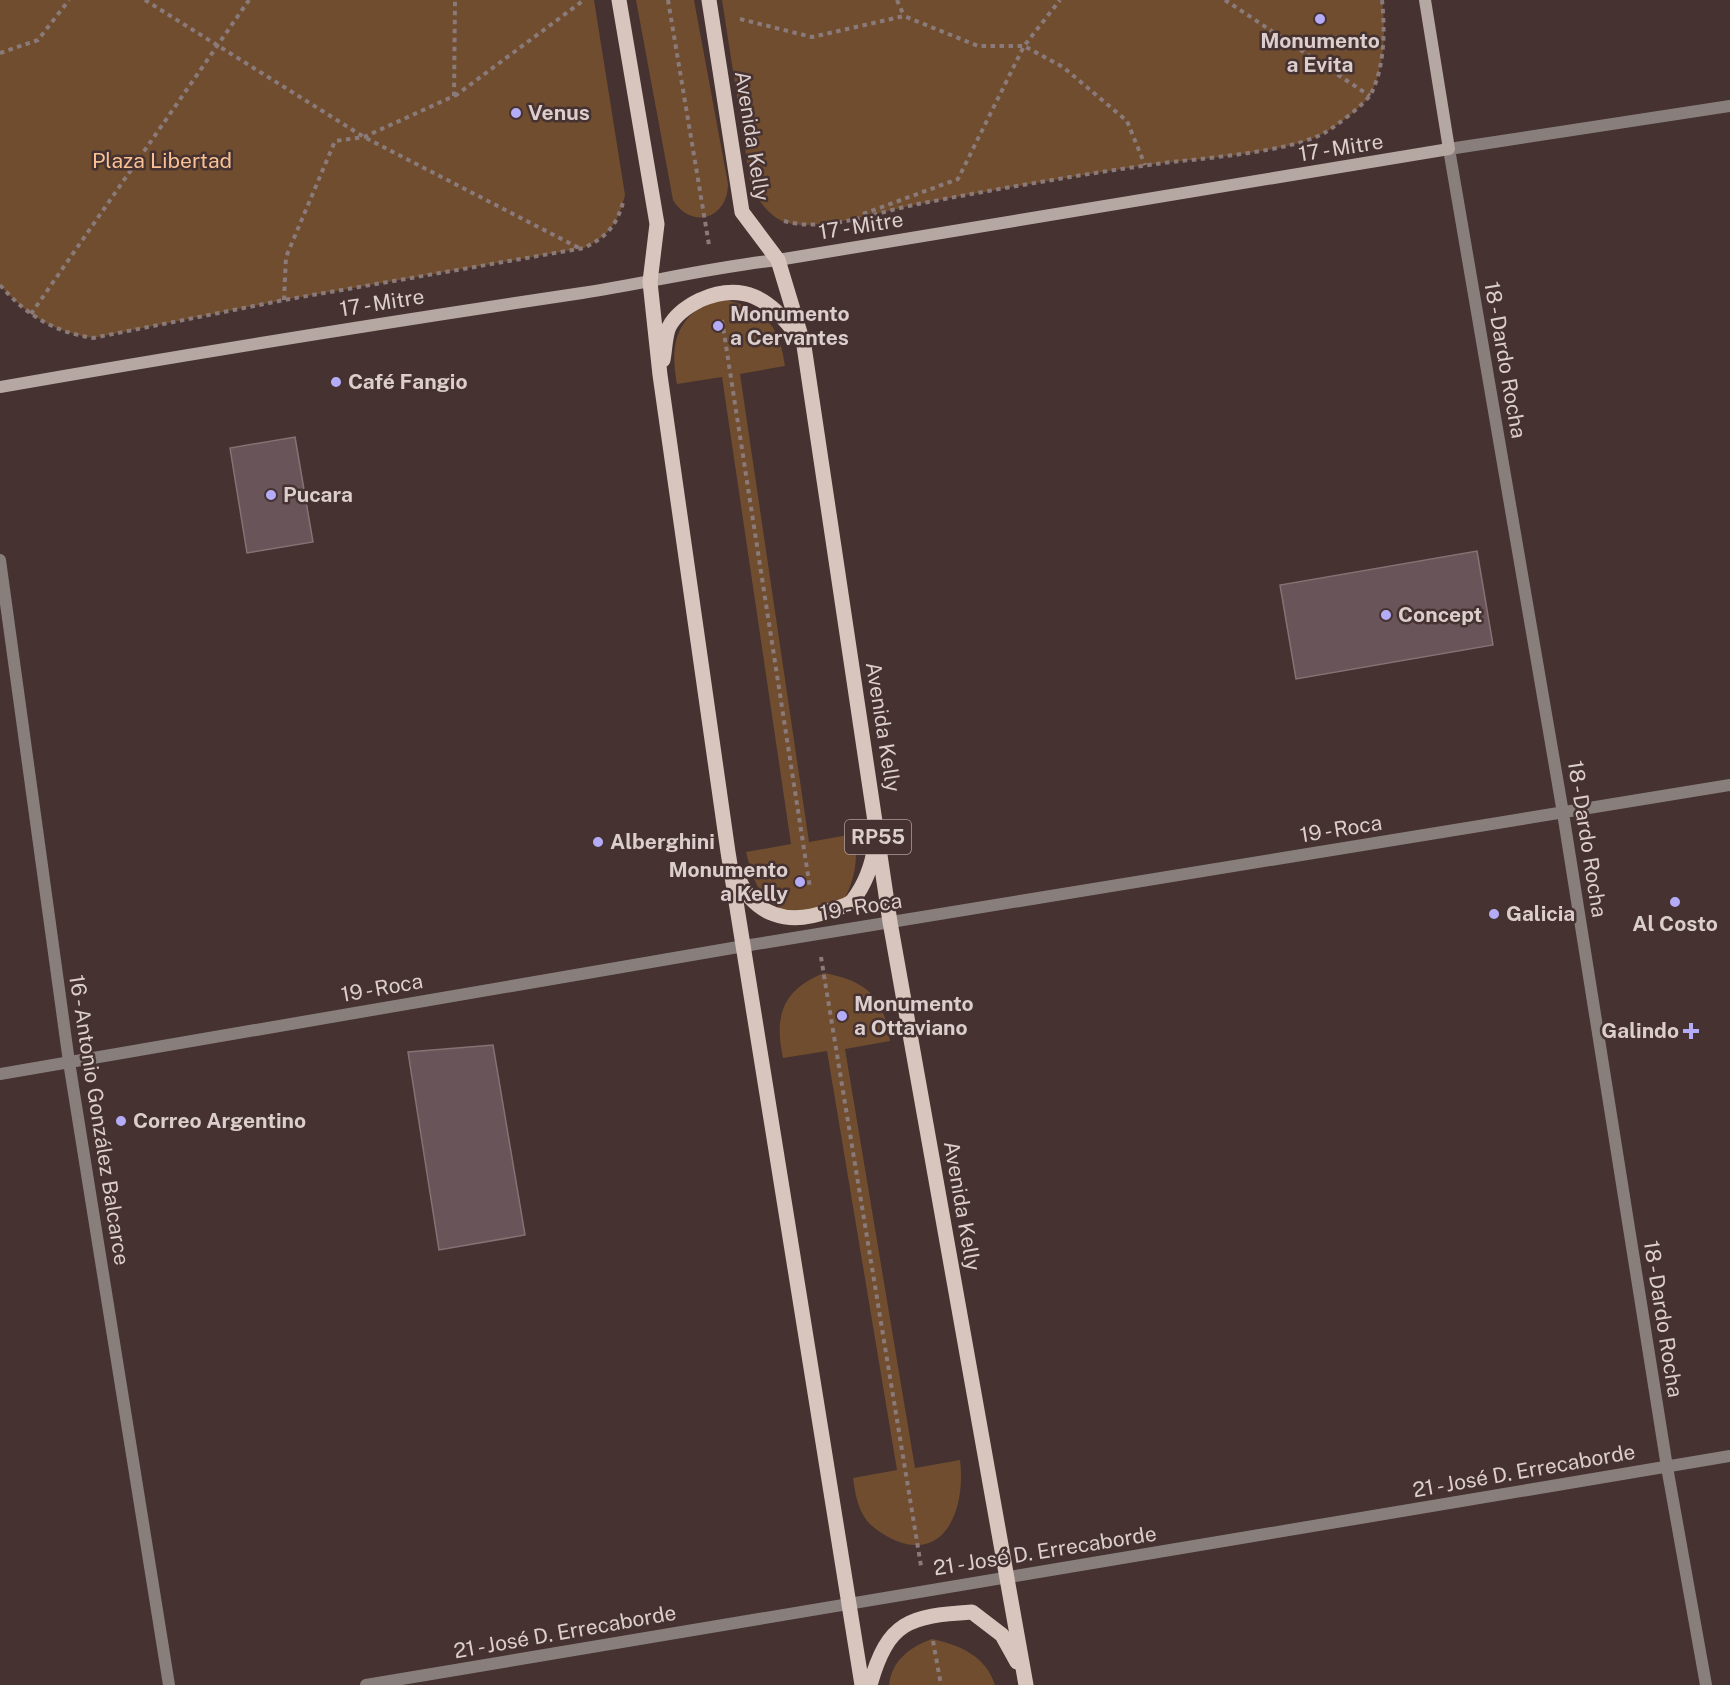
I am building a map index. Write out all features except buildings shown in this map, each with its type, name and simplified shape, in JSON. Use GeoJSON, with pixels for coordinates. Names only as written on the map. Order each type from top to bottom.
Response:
{"type":"FeatureCollection","features":[{"type":"Feature","properties":{"kind":"main road"},"geometry":{"type":"LineString","coordinates":[[619,0],[657,224],[650,282],[660,375],[728,852],[862,1685]]}},
{"type":"Feature","properties":{"kind":"main road","name":"Avenida Kelly"},"geometry":{"type":"LineString","coordinates":[[710,0],[742,212],[778,260],[804,346],[890,922],[1025,1680]]}},
{"type":"Feature","properties":{"kind":"main road"},"geometry":{"type":"LineString","coordinates":[[660,375],[669,328],[687,306],[718,292],[739,291],[759,298],[782,316],[804,346]]}},
{"type":"Feature","properties":{"kind":"main road"},"geometry":{"type":"LineString","coordinates":[[728,852],[746,895],[777,918],[815,916],[851,902],[871,870],[877,828]]}},
{"type":"Feature","properties":{"kind":"main road"},"geometry":{"type":"LineString","coordinates":[[870,1685],[877,1660],[897,1628],[929,1615],[972,1612],[1002,1635],[1025,1680]]}},
{"type":"Feature","properties":{"kind":"street","name":"18 - Dardo Rocha"},"geometry":{"type":"LineString","coordinates":[[1425,0],[1563,813],[1667,1467],[1706,1685]]}},
{"type":"Feature","properties":{"kind":"street","name":"17 - Mitre"},"geometry":{"type":"LineString","coordinates":[[0,387],[281,338],[650,282],[713,267],[778,260],[1449,149],[1730,106]]}},
{"type":"Feature","properties":{"kind":"street","name":"16 - Antonio González Balcarce"},"geometry":{"type":"LineString","coordinates":[[0,560],[69,1062],[169,1685]]}},
{"type":"Feature","properties":{"kind":"street","name":"19 - Roca"},"geometry":{"type":"LineString","coordinates":[[0,1074],[744,946],[1730,785]]}},
{"type":"Feature","properties":{"kind":"street","name":"21 - José D. Errecaborde"},"geometry":{"type":"LineString","coordinates":[[366,1685],[1730,1456]]}},
{"type":"Feature","properties":{"kind":"path"},"geometry":{"type":"LineString","coordinates":[[0,52],[38,40],[69,0]]}},
{"type":"Feature","properties":{"kind":"path"},"geometry":{"type":"LineString","coordinates":[[145,0],[364,136],[579,248]]}},
{"type":"Feature","properties":{"kind":"path"},"geometry":{"type":"LineString","coordinates":[[31,314],[249,0]]}},
{"type":"Feature","properties":{"kind":"path"},"geometry":{"type":"LineString","coordinates":[[454,96],[455,0]]}},
{"type":"Feature","properties":{"kind":"path"},"geometry":{"type":"LineString","coordinates":[[284,300],[286,258],[335,141],[364,136],[454,96],[584,0]]}},
{"type":"Feature","properties":{"kind":"path"},"geometry":{"type":"LineString","coordinates":[[668,0],[713,267]]}},
{"type":"Feature","properties":{"kind":"path"},"geometry":{"type":"LineString","coordinates":[[897,0],[904,16]]}},
{"type":"Feature","properties":{"kind":"path"},"geometry":{"type":"LineString","coordinates":[[849,219],[958,179],[1024,46],[1059,0]]}},
{"type":"Feature","properties":{"kind":"path"},"geometry":{"type":"LineString","coordinates":[[1225,0],[1370,96]]}},
{"type":"Feature","properties":{"kind":"path"},"geometry":{"type":"LineString","coordinates":[[777,217],[785,222],[805,225],[849,219],[918,204],[1145,165],[1290,145],[1325,133],[1370,96],[1380,60],[1385,28],[1382,0]]}},
{"type":"Feature","properties":{"kind":"path"},"geometry":{"type":"LineString","coordinates":[[736,18],[812,37],[904,16],[978,46],[1024,46],[1063,67],[1127,122],[1145,165]]}},
{"type":"Feature","properties":{"kind":"path"},"geometry":{"type":"LineString","coordinates":[[0,285],[13,300],[40,322],[70,334],[93,338],[284,300],[326,295],[579,248],[603,239],[619,216],[625,195]]}},
{"type":"Feature","properties":{"kind":"path"},"geometry":{"type":"LineString","coordinates":[[718,292],[815,916]]}},
{"type":"Feature","properties":{"kind":"path"},"geometry":{"type":"LineString","coordinates":[[818,934],[925,1591]]}},
{"type":"Feature","properties":{"kind":"path"},"geometry":{"type":"LineString","coordinates":[[929,1615],[941,1685]]}},
{"type":"Feature","properties":{"kind":"green space","name":"Plaza Libertad"},"geometry":{"type":"Polygon","coordinates":[[[0,0],[594,0],[625,195],[622,205],[616,221],[607,233],[584,248],[284,300],[93,338],[53,327],[20,305],[0,285],[0,0]]]}},
{"type":"Feature","properties":{"kind":"green space"},"geometry":{"type":"Polygon","coordinates":[[[636,0],[694,0],[728,184],[722,205],[707,216],[689,215],[673,200],[636,0]]]}},
{"type":"Feature","properties":{"kind":"green space"},"geometry":{"type":"Polygon","coordinates":[[[722,0],[1382,0],[1383,47],[1376,83],[1368,98],[1326,132],[1289,146],[1034,183],[832,223],[798,225],[785,222],[769,212],[751,187],[722,0]]]}},
{"type":"Feature","properties":{"kind":"green space"},"geometry":{"type":"Polygon","coordinates":[[[719,298],[747,307],[766,319],[773,327],[782,351],[785,366],[740,374],[809,842],[854,834],[856,859],[854,874],[845,898],[794,916],[766,898],[756,884],[746,852],[791,844],[722,377],[677,384],[675,369],[676,343],[685,322],[705,305],[719,298]]]}},
{"type":"Feature","properties":{"kind":"green space"},"geometry":{"type":"Polygon","coordinates":[[[824,973],[852,981],[871,993],[883,1013],[890,1041],[845,1049],[915,1468],[960,1460],[960,1495],[956,1512],[949,1526],[939,1537],[926,1544],[910,1545],[876,1530],[867,1521],[858,1504],[853,1478],[897,1470],[827,1051],[783,1058],[780,1043],[781,1017],[790,996],[810,980],[824,973]]]}},
{"type":"Feature","properties":{"kind":"green space"},"geometry":{"type":"Polygon","coordinates":[[[932,1639],[971,1653],[985,1666],[995,1685],[889,1685],[894,1668],[903,1656],[916,1646],[932,1639]]]}},
{"type":"Feature","properties":{"kind":"place","name":"Monumento a Evita"},"geometry":{"type":"Point","coordinates":[1320,19]}},
{"type":"Feature","properties":{"kind":"place","name":"Venus"},"geometry":{"type":"Point","coordinates":[516,113]}},
{"type":"Feature","properties":{"kind":"place","name":"Monumento a Cervantes"},"geometry":{"type":"Point","coordinates":[718,326]}},
{"type":"Feature","properties":{"kind":"place","name":"Café Fangio"},"geometry":{"type":"Point","coordinates":[336,382]}},
{"type":"Feature","properties":{"kind":"place","name":"Pucara"},"geometry":{"type":"Point","coordinates":[271,495]}},
{"type":"Feature","properties":{"kind":"place","name":"Concept"},"geometry":{"type":"Point","coordinates":[1386,615]}},
{"type":"Feature","properties":{"kind":"place","name":"Alberghini"},"geometry":{"type":"Point","coordinates":[598,842]}},
{"type":"Feature","properties":{"kind":"place","name":"Monumento a Kelly"},"geometry":{"type":"Point","coordinates":[800,882]}},
{"type":"Feature","properties":{"kind":"place","name":"Al Costo"},"geometry":{"type":"Point","coordinates":[1675,902]}},
{"type":"Feature","properties":{"kind":"place","name":"Galicia"},"geometry":{"type":"Point","coordinates":[1494,914]}},
{"type":"Feature","properties":{"kind":"place","name":"Monumento a Ottaviano"},"geometry":{"type":"Point","coordinates":[842,1016]}},
{"type":"Feature","properties":{"kind":"place","name":"Galindo"},"geometry":{"type":"Point","coordinates":[1691,1031]}},
{"type":"Feature","properties":{"kind":"place","name":"Correo Argentino"},"geometry":{"type":"Point","coordinates":[121,1121]}}]}
